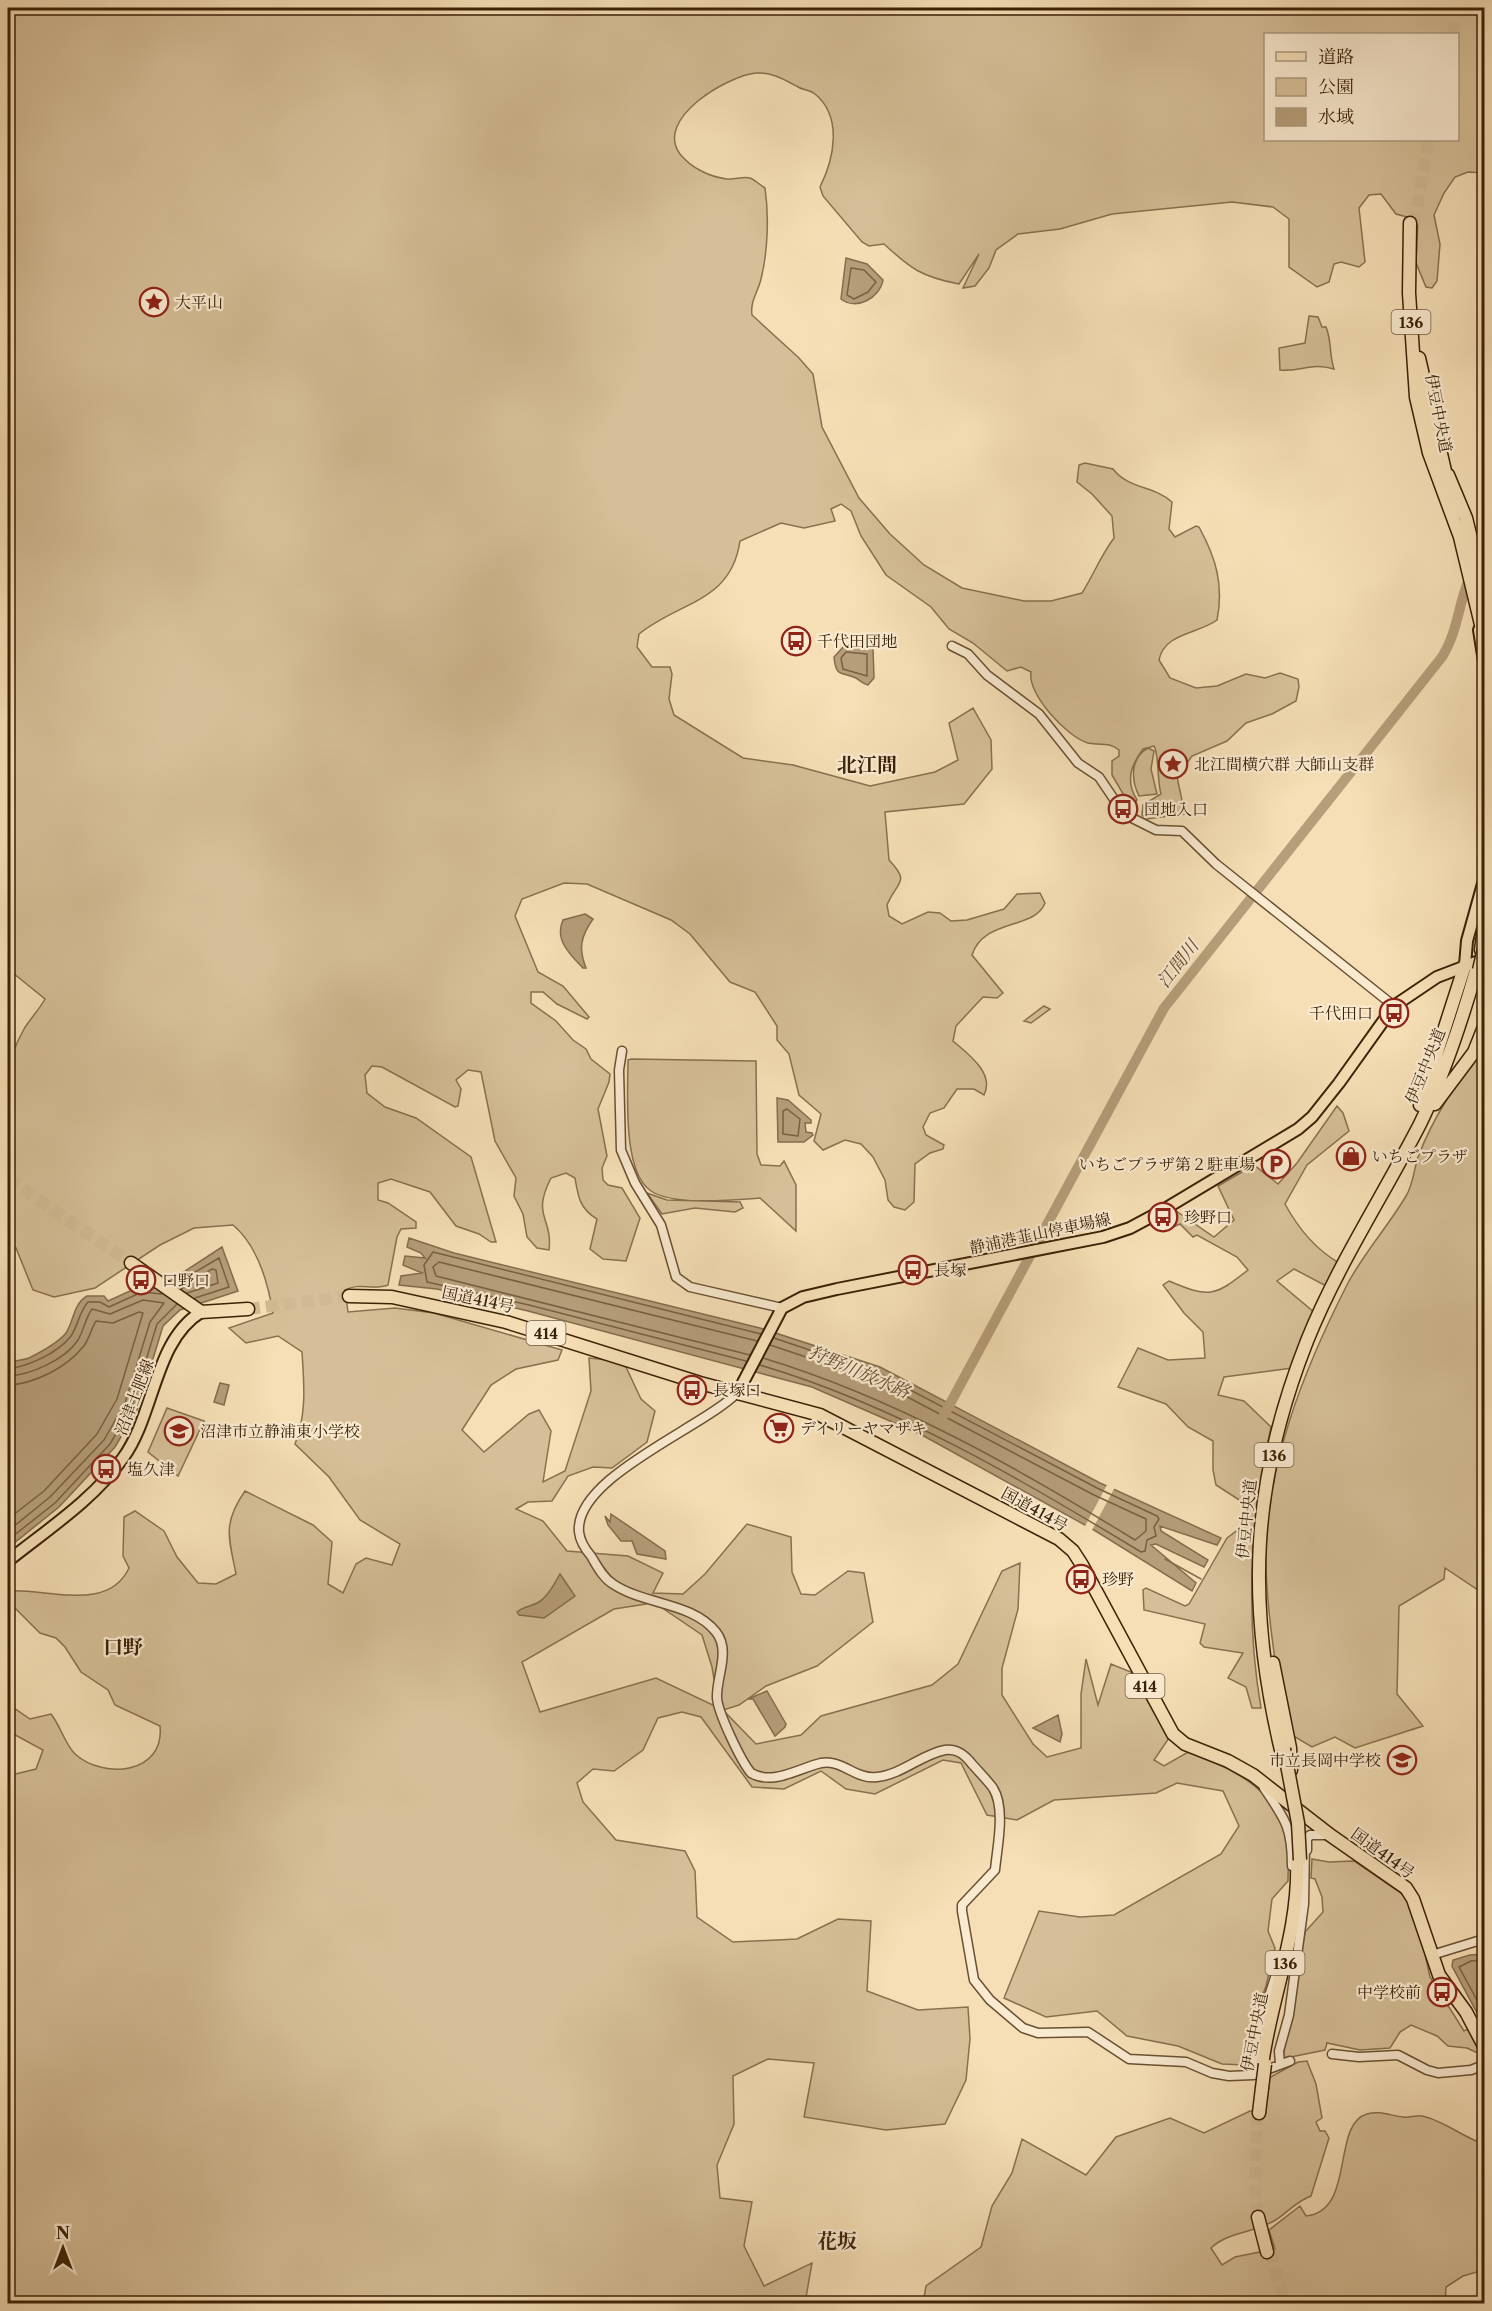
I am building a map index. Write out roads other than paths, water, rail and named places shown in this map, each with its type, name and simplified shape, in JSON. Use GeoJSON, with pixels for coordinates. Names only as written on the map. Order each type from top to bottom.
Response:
{"type":"FeatureCollection","features":[{"type":"Feature","properties":{"kind":"highway","name":"伊豆中央道"},"geometry":{"type":"LineString","coordinates":[[1412,224],[1409,293],[1416,397],[1427,447],[1439,466],[1469,560]]}},
{"type":"Feature","properties":{"kind":"highway"},"geometry":{"type":"LineString","coordinates":[[1469,560],[1484,588]]}},
{"type":"Feature","properties":{"kind":"highway","name":"136"},"geometry":{"type":"LineString","coordinates":[[1469,560],[1479,611]]}},
{"type":"Feature","properties":{"kind":"highway","name":"136"},"geometry":{"type":"LineString","coordinates":[[1469,560],[1485,637]]}},
{"type":"Feature","properties":{"kind":"highway","name":"伊豆中央道"},"geometry":{"type":"LineString","coordinates":[[1264,2063],[1298,1911],[1298,1823],[1271,1687],[1262,1610],[1261,1561],[1265,1504],[1278,1436],[1287,1403],[1330,1301],[1410,1147],[1444,1069],[1478,961],[1485,929]]}},
{"type":"Feature","properties":{"kind":"highway"},"geometry":{"type":"LineString","coordinates":[[1410,1147],[1440,1094],[1474,1052],[1485,1027]]}},
{"type":"Feature","properties":{"kind":"highway"},"geometry":{"type":"LineString","coordinates":[[131,1263],[198,1310],[248,1309]]}},
{"type":"Feature","properties":{"kind":"highway","name":"国道414号"},"geometry":{"type":"LineString","coordinates":[[349,1296],[392,1297],[506,1322],[700,1383],[741,1387],[829,1419],[1059,1539],[1073,1551],[1082,1565],[1173,1734],[1185,1744],[1228,1761],[1258,1779],[1329,1835],[1406,1888],[1413,1899],[1439,1975],[1466,2012],[1485,2046]]}},
{"type":"Feature","properties":{"kind":"highway"},"geometry":{"type":"LineString","coordinates":[[1262,1610],[1264,1698],[1295,1809]]}},
{"type":"Feature","properties":{"kind":"highway"},"geometry":{"type":"LineString","coordinates":[[1262,1610],[1290,1748],[1295,1809]]}},
{"type":"Feature","properties":{"kind":"highway"},"geometry":{"type":"LineString","coordinates":[[1272,1790],[1288,1787]]}},
{"type":"Feature","properties":{"kind":"highway","name":"伊豆中央道"},"geometry":{"type":"LineString","coordinates":[[1258,2113],[1264,2063],[1293,1929],[1299,1860]]}},
{"type":"Feature","properties":{"kind":"highway"},"geometry":{"type":"LineString","coordinates":[[1274,2023],[1297,1946]]}},
{"type":"Feature","properties":{"kind":"highway"},"geometry":{"type":"LineString","coordinates":[[1264,2063],[1264,2037],[1275,1976]]}},
{"type":"Feature","properties":{"kind":"highway"},"geometry":{"type":"LineString","coordinates":[[1260,2216],[1269,2251]]}},
{"type":"Feature","properties":{"kind":"main road"},"geometry":{"type":"LineString","coordinates":[[1479,611],[1485,662]]}},
{"type":"Feature","properties":{"kind":"main road"},"geometry":{"type":"LineString","coordinates":[[1478,961],[1467,941],[1485,880]]}},
{"type":"Feature","properties":{"kind":"main road","name":"静浦港韮山停車場線"},"geometry":{"type":"LineString","coordinates":[[780,1312],[794,1301],[814,1294],[1103,1237],[1130,1228],[1298,1129],[1312,1117],[1339,1083],[1394,1006],[1431,980],[1478,961]]}},
{"type":"Feature","properties":{"kind":"main road","name":"沼津土肥線"},"geometry":{"type":"LineString","coordinates":[[8,1561],[90,1496],[123,1459],[147,1413],[176,1335],[198,1310]]}},
{"type":"Feature","properties":{"kind":"main road"},"geometry":{"type":"LineString","coordinates":[[741,1387],[780,1312]]}},
{"type":"Feature","properties":{"kind":"street"},"geometry":{"type":"LineString","coordinates":[[952,646],[968,654],[987,675],[1039,714],[1078,763],[1099,777],[1124,814],[1156,830],[1182,831],[1254,895],[1394,1006]]}},
{"type":"Feature","properties":{"kind":"street"},"geometry":{"type":"LineString","coordinates":[[622,1051],[619,1070],[621,1150],[635,1183],[661,1225],[676,1277],[690,1287],[780,1312]]}},
{"type":"Feature","properties":{"kind":"street"},"geometry":{"type":"LineString","coordinates":[[741,1387],[714,1413],[631,1462],[610,1479],[587,1507],[579,1531],[584,1546],[611,1583],[622,1590],[695,1616],[716,1632],[723,1651],[717,1701],[748,1769],[756,1776],[768,1778],[828,1762],[839,1764],[864,1776],[877,1778],[940,1752],[956,1751],[965,1755],[993,1788],[998,1803],[995,1870],[962,1905],[971,1969],[980,1990],[1014,2022],[1032,2031],[1088,2032],[1129,2059],[1186,2062],[1212,2073],[1229,2076],[1252,2075],[1290,2061]]}},
{"type":"Feature","properties":{"kind":"street"},"geometry":{"type":"LineString","coordinates":[[1258,1779],[1286,1820],[1299,1860]]}},
{"type":"Feature","properties":{"kind":"street"},"geometry":{"type":"LineString","coordinates":[[1252,2075],[1257,2034],[1275,1976],[1291,1908],[1299,1860],[1295,1809]]}},
{"type":"Feature","properties":{"kind":"street"},"geometry":{"type":"LineString","coordinates":[[1280,2064],[1279,2051],[1289,2015],[1297,1946],[1305,1904],[1295,1809]]}},
{"type":"Feature","properties":{"kind":"street"},"geometry":{"type":"LineString","coordinates":[[1299,1860],[1309,1837],[1317,1833],[1329,1835]]}},
{"type":"Feature","properties":{"kind":"street"},"geometry":{"type":"LineString","coordinates":[[1432,1955],[1485,1939]]}},
{"type":"Feature","properties":{"kind":"street"},"geometry":{"type":"LineString","coordinates":[[1332,2054],[1359,2057],[1398,2055],[1438,2073],[1471,2070],[1485,2065]]}},
{"type":"Feature","properties":{"kind":"water"},"geometry":{"type":"Polygon","coordinates":[[[846,258],[867,264],[883,280],[877,292],[866,301],[853,304],[841,299],[846,258]]]}},
{"type":"Feature","properties":{"kind":"water"},"geometry":{"type":"Polygon","coordinates":[[[845,645],[873,648],[874,678],[868,685],[840,673],[836,668],[834,657],[845,645]]]}},
{"type":"Feature","properties":{"kind":"water"},"geometry":{"type":"Polygon","coordinates":[[[585,914],[593,919],[582,942],[582,954],[586,968],[583,968],[573,958],[560,934],[563,920],[585,914]]]}},
{"type":"Feature","properties":{"kind":"water"},"geometry":{"type":"Polygon","coordinates":[[[777,1098],[788,1100],[811,1120],[811,1123],[805,1123],[806,1132],[813,1135],[804,1142],[778,1142],[777,1098]]]}},
{"type":"Feature","properties":{"kind":"water","name":"狩野川放水路"},"geometry":{"type":"Polygon","coordinates":[[[409,1238],[454,1253],[760,1328],[880,1367],[1100,1483],[1221,1538],[1217,1545],[1160,1526],[1161,1531],[1208,1560],[1204,1567],[1156,1544],[1151,1545],[1196,1583],[1192,1591],[1094,1530],[922,1435],[812,1387],[528,1311],[437,1289],[399,1285],[401,1276],[422,1273],[403,1265],[405,1256],[425,1258],[421,1253],[407,1247],[409,1238]]]}},
{"type":"Feature","properties":{"kind":"water"},"geometry":{"type":"Polygon","coordinates":[[[222,1247],[238,1291],[180,1310],[163,1326],[138,1408],[115,1447],[59,1507],[8,1548],[8,1364],[29,1358],[59,1340],[69,1328],[79,1303],[87,1296],[104,1296],[108,1301],[141,1286],[159,1288],[222,1247]]]}},
{"type":"Feature","properties":{"kind":"water"},"geometry":{"type":"Polygon","coordinates":[[[220,1383],[229,1385],[224,1405],[214,1402],[220,1383]]]}},
{"type":"Feature","properties":{"kind":"water"},"geometry":{"type":"Polygon","coordinates":[[[611,1514],[665,1551],[666,1559],[637,1554],[632,1541],[621,1541],[608,1525],[605,1516],[610,1522],[611,1514]]]}},
{"type":"Feature","properties":{"kind":"water"},"geometry":{"type":"Polygon","coordinates":[[[560,1574],[575,1596],[544,1618],[519,1615],[517,1612],[536,1604],[545,1597],[560,1574]]]}},
{"type":"Feature","properties":{"kind":"water"},"geometry":{"type":"Polygon","coordinates":[[[767,1691],[786,1724],[775,1736],[753,1699],[748,1699],[767,1691]]]}},
{"type":"Feature","properties":{"kind":"water"},"geometry":{"type":"Polygon","coordinates":[[[1058,1715],[1062,1734],[1060,1742],[1033,1728],[1058,1715]]]}},
{"type":"Feature","properties":{"kind":"water"},"geometry":{"type":"Polygon","coordinates":[[[1484,1954],[1484,2026],[1452,1966],[1453,1960],[1484,1954]]]}},
{"type":"Feature","properties":{"kind":"waterway","name":"江間川"},"geometry":{"type":"LineString","coordinates":[[944,1415],[1164,1008],[1442,657],[1454,631],[1469,579],[1484,556]]}},
{"type":"Feature","properties":{"kind":"waterway"},"geometry":{"type":"LineString","coordinates":[[1165,1559],[1201,1579]]}},
{"type":"Feature","properties":{"kind":"tunnel"},"geometry":{"type":"LineString","coordinates":[[1453,33],[1459,8]]}},
{"type":"Feature","properties":{"kind":"tunnel"},"geometry":{"type":"LineString","coordinates":[[1414,224],[1429,141]]}},
{"type":"Feature","properties":{"kind":"tunnel"},"geometry":{"type":"LineString","coordinates":[[8,1179],[131,1263]]}},
{"type":"Feature","properties":{"kind":"tunnel"},"geometry":{"type":"LineString","coordinates":[[248,1309],[349,1296]]}},
{"type":"Feature","properties":{"kind":"tunnel"},"geometry":{"type":"LineString","coordinates":[[1257,2113],[1255,2186],[1258,2217]]}},
{"type":"Feature","properties":{"kind":"tunnel"},"geometry":{"type":"LineString","coordinates":[[1270,2251],[1285,2304]]}},
{"type":"Feature","properties":{"kind":"place","name":"大平山"},"geometry":{"type":"Point","coordinates":[154,302]}},
{"type":"Feature","properties":{"kind":"place","name":"千代田団地"},"geometry":{"type":"Point","coordinates":[796,641]}},
{"type":"Feature","properties":{"kind":"place","name":"北江間横穴群 大師山支群"},"geometry":{"type":"Point","coordinates":[1173,764]}},
{"type":"Feature","properties":{"kind":"place","name":"団地入口"},"geometry":{"type":"Point","coordinates":[1123,809]}},
{"type":"Feature","properties":{"kind":"place","name":"千代田口"},"geometry":{"type":"Point","coordinates":[1394,1013]}},
{"type":"Feature","properties":{"kind":"place","name":"いちごプラザ"},"geometry":{"type":"Point","coordinates":[1351,1156]}},
{"type":"Feature","properties":{"kind":"place","name":"いちごプラザ第２駐車場"},"geometry":{"type":"Point","coordinates":[1276,1164]}},
{"type":"Feature","properties":{"kind":"place","name":"珍野口"},"geometry":{"type":"Point","coordinates":[1163,1217]}},
{"type":"Feature","properties":{"kind":"place","name":"長塚"},"geometry":{"type":"Point","coordinates":[913,1270]}},
{"type":"Feature","properties":{"kind":"place","name":"口野口"},"geometry":{"type":"Point","coordinates":[141,1280]}},
{"type":"Feature","properties":{"kind":"place","name":"長塚口"},"geometry":{"type":"Point","coordinates":[692,1390]}},
{"type":"Feature","properties":{"kind":"place","name":"デイリーヤマザキ"},"geometry":{"type":"Point","coordinates":[779,1428]}},
{"type":"Feature","properties":{"kind":"place","name":"沼津市立静浦東小学校"},"geometry":{"type":"Point","coordinates":[179,1431]}},
{"type":"Feature","properties":{"kind":"place","name":"塩久津"},"geometry":{"type":"Point","coordinates":[106,1469]}},
{"type":"Feature","properties":{"kind":"place","name":"珍野"},"geometry":{"type":"Point","coordinates":[1081,1579]}},
{"type":"Feature","properties":{"kind":"place","name":"市立長岡中学校"},"geometry":{"type":"Point","coordinates":[1402,1760]}},
{"type":"Feature","properties":{"kind":"place","name":"中学校前"},"geometry":{"type":"Point","coordinates":[1442,1992]}},
{"type":"Feature","properties":{"kind":"district","name":"北江間"},"geometry":{"type":"Point","coordinates":[867,765]}},
{"type":"Feature","properties":{"kind":"district","name":"口野"},"geometry":{"type":"Point","coordinates":[123,1647]}},
{"type":"Feature","properties":{"kind":"district","name":"花坂"},"geometry":{"type":"Point","coordinates":[837,2241]}}]}
